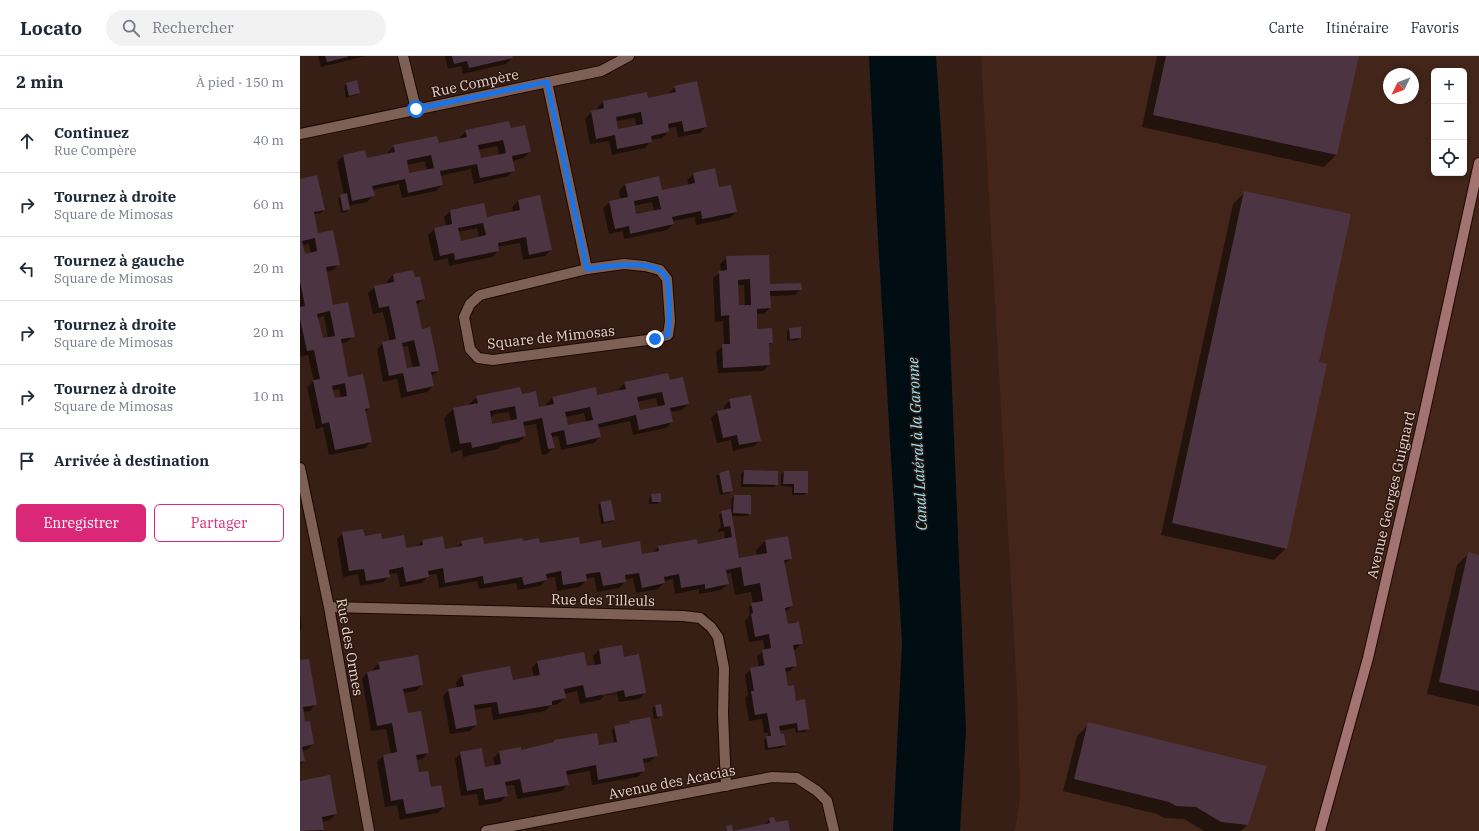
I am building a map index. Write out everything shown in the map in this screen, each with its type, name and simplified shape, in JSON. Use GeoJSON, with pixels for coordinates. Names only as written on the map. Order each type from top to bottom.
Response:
{"type":"FeatureCollection","features":[{"type":"Feature","properties":{"kind":"street"},"geometry":{"type":"LineString","coordinates":[[403,56],[416,109]]}},
{"type":"Feature","properties":{"kind":"street","name":"Rue Compère"},"geometry":{"type":"LineString","coordinates":[[300,134],[601,71],[629,56]]}},
{"type":"Feature","properties":{"kind":"street"},"geometry":{"type":"LineString","coordinates":[[547,82],[587,269]]}},
{"type":"Feature","properties":{"kind":"street","name":"Avenue Georges Guignard"},"geometry":{"type":"LineString","coordinates":[[1320,831],[1368,658],[1420,433],[1479,163]]}},
{"type":"Feature","properties":{"kind":"street","name":"Square de Mimosas"},"geometry":{"type":"LineString","coordinates":[[624,264],[645,266],[660,270],[667,279],[670,321],[668,335],[655,339],[492,360],[478,358],[470,350],[464,317],[470,304],[480,295],[587,269],[624,264]]}},
{"type":"Feature","properties":{"kind":"street","name":"Rue des Ormes"},"geometry":{"type":"LineString","coordinates":[[300,468],[329,607],[368,831]]}},
{"type":"Feature","properties":{"kind":"street","name":"Rue des Tilleuls"},"geometry":{"type":"LineString","coordinates":[[329,607],[683,616],[700,618],[711,626],[718,636],[724,668],[723,714],[726,786]]}},
{"type":"Feature","properties":{"kind":"street","name":"Avenue des Acacias"},"geometry":{"type":"LineString","coordinates":[[486,831],[772,778],[797,778],[818,791],[827,801],[834,831]]}},
{"type":"Feature","properties":{"kind":"shaded area"},"geometry":{"type":"Polygon","coordinates":[[[981,56],[1479,56],[1479,831],[1015,831],[1020,797],[1017,691],[981,56]]]}},
{"type":"Feature","properties":{"kind":"water","name":"Canal Latéral à la Garonne"},"geometry":{"type":"Polygon","coordinates":[[[869,56],[936,56],[942,146],[966,730],[960,831],[893,831],[902,643],[877,222],[869,56]]]}},
{"type":"Feature","properties":{"kind":"building"},"geometry":{"type":"Polygon","coordinates":[[[325,56],[347,56],[348,57],[327,62],[325,56]]]}},
{"type":"Feature","properties":{"kind":"building"},"geometry":{"type":"Polygon","coordinates":[[[452,56],[512,56],[513,58],[469,68],[467,61],[454,64],[452,56]]]}},
{"type":"Feature","properties":{"kind":"building"},"geometry":{"type":"Polygon","coordinates":[[[1166,56],[1359,56],[1337,155],[1153,115],[1166,56]]]}},
{"type":"Feature","properties":{"kind":"building"},"geometry":{"type":"Polygon","coordinates":[[[357,80],[360,93],[349,96],[346,83],[357,80]]]}},
{"type":"Feature","properties":{"kind":"building"},"geometry":{"type":"Polygon","coordinates":[[[697,81],[707,127],[684,132],[682,121],[668,124],[669,132],[651,136],[652,142],[617,149],[615,135],[596,139],[591,111],[604,108],[603,101],[647,92],[648,98],[676,92],[674,86],[697,81]],[[641,112],[616,117],[618,129],[643,124],[641,112]]]}},
{"type":"Feature","properties":{"kind":"building"},"geometry":{"type":"Polygon","coordinates":[[[509,121],[511,128],[525,125],[531,152],[512,156],[515,171],[480,178],[477,164],[440,171],[443,185],[408,193],[405,179],[372,186],[375,196],[352,201],[343,155],[365,150],[367,158],[395,152],[393,145],[437,136],[439,143],[467,137],[465,130],[509,121]],[[503,140],[478,145],[481,158],[506,153],[503,140]],[[431,155],[407,160],[409,173],[434,168],[431,155]]]}},
{"type":"Feature","properties":{"kind":"building"},"geometry":{"type":"Polygon","coordinates":[[[715,168],[719,187],[731,185],[737,212],[702,219],[701,211],[686,214],[672,217],[674,224],[630,234],[629,226],[615,229],[609,201],[628,197],[625,184],[659,176],[662,190],[695,183],[693,173],[715,168]],[[658,196],[634,201],[636,214],[661,209],[658,196]]]}},
{"type":"Feature","properties":{"kind":"building"},"geometry":{"type":"Polygon","coordinates":[[[317,175],[325,210],[314,212],[318,233],[333,230],[340,265],[326,267],[333,305],[348,302],[355,337],[341,339],[348,377],[363,374],[370,408],[365,409],[372,442],[335,450],[329,422],[322,424],[313,380],[320,379],[314,350],[307,351],[300,319],[300,307],[305,306],[300,281],[300,179],[317,175]],[[315,238],[302,241],[305,254],[317,251],[315,238]],[[330,311],[317,314],[323,338],[335,336],[330,311]],[[345,383],[332,386],[335,398],[347,396],[345,383]]]}},
{"type":"Feature","properties":{"kind":"building"},"geometry":{"type":"Polygon","coordinates":[[[1244,191],[1351,214],[1319,362],[1327,364],[1287,549],[1172,523],[1244,191]]]}},
{"type":"Feature","properties":{"kind":"building"},"geometry":{"type":"Polygon","coordinates":[[[347,193],[350,209],[343,211],[340,195],[347,193]]]}},
{"type":"Feature","properties":{"kind":"building"},"geometry":{"type":"Polygon","coordinates":[[[540,195],[552,250],[529,255],[526,237],[498,243],[499,251],[455,260],[454,253],[440,256],[434,228],[452,224],[450,210],[484,203],[487,217],[520,210],[518,200],[540,195]],[[483,223],[458,228],[461,241],[486,235],[483,223]]]}},
{"type":"Feature","properties":{"kind":"building"},"geometry":{"type":"Polygon","coordinates":[[[769,255],[770,284],[801,283],[802,290],[770,291],[771,308],[757,309],[757,329],[772,328],[773,343],[769,343],[770,365],[723,368],[722,344],[730,344],[729,315],[721,316],[719,271],[727,270],[726,256],[769,255]],[[750,279],[738,280],[739,305],[751,305],[750,279]]]}},
{"type":"Feature","properties":{"kind":"building"},"geometry":{"type":"Polygon","coordinates":[[[413,270],[415,277],[420,277],[425,299],[416,301],[422,329],[430,327],[439,371],[431,372],[434,386],[407,392],[403,373],[389,376],[382,342],[396,339],[389,306],[379,308],[374,286],[394,282],[393,274],[413,270]],[[414,340],[402,343],[407,368],[420,366],[414,340]]]}},
{"type":"Feature","properties":{"kind":"building"},"geometry":{"type":"Polygon","coordinates":[[[801,327],[801,338],[790,339],[789,328],[801,327]]]}},
{"type":"Feature","properties":{"kind":"building"},"geometry":{"type":"Polygon","coordinates":[[[668,373],[670,380],[683,377],[689,404],[670,408],[673,422],[639,430],[636,415],[598,424],[601,437],[567,445],[564,430],[551,433],[555,448],[548,449],[542,418],[523,422],[526,436],[472,448],[471,442],[460,444],[453,408],[478,403],[476,396],[520,387],[522,394],[536,391],[539,407],[554,404],[552,397],[596,387],[597,395],[626,389],[624,382],[668,373]],[[662,392],[637,397],[640,410],[665,405],[662,392]],[[515,406],[490,411],[492,424],[517,419],[515,406]],[[590,407],[565,412],[568,425],[593,420],[590,407]]]}},
{"type":"Feature","properties":{"kind":"building"},"geometry":{"type":"Polygon","coordinates":[[[751,395],[761,441],[739,445],[737,435],[723,438],[717,411],[731,408],[729,399],[751,395]]]}},
{"type":"Feature","properties":{"kind":"building"},"geometry":{"type":"Polygon","coordinates":[[[729,470],[733,491],[723,493],[719,473],[729,470]]]}},
{"type":"Feature","properties":{"kind":"building"},"geometry":{"type":"Polygon","coordinates":[[[744,470],[778,471],[778,485],[743,484],[744,470]]]}},
{"type":"Feature","properties":{"kind":"building"},"geometry":{"type":"Polygon","coordinates":[[[784,471],[808,471],[808,493],[794,493],[794,484],[783,484],[784,471]]]}},
{"type":"Feature","properties":{"kind":"building"},"geometry":{"type":"Polygon","coordinates":[[[661,493],[661,502],[652,502],[651,494],[661,493]]]}},
{"type":"Feature","properties":{"kind":"building"},"geometry":{"type":"Polygon","coordinates":[[[734,495],[751,495],[751,514],[733,513],[734,495]]]}},
{"type":"Feature","properties":{"kind":"building"},"geometry":{"type":"Polygon","coordinates":[[[611,500],[615,520],[604,522],[600,502],[611,500]]]}},
{"type":"Feature","properties":{"kind":"building"},"geometry":{"type":"Polygon","coordinates":[[[731,509],[739,558],[767,553],[765,540],[788,536],[792,559],[784,560],[793,606],[785,608],[788,624],[799,622],[803,644],[793,645],[797,666],[785,668],[788,686],[794,685],[796,701],[805,699],[809,729],[798,731],[797,723],[779,726],[781,734],[784,734],[786,745],[768,748],[766,736],[771,736],[767,713],[755,715],[751,691],[754,691],[750,668],[765,665],[762,650],[771,648],[769,634],[755,637],[751,614],[753,613],[751,603],[763,601],[760,583],[744,586],[741,567],[726,570],[729,584],[705,589],[705,584],[681,588],[679,574],[664,577],[665,583],[642,588],[639,573],[625,575],[626,582],[603,586],[600,572],[586,574],[587,581],[563,585],[561,571],[546,574],[547,580],[524,585],[522,577],[484,584],[483,576],[445,583],[443,568],[428,571],[429,577],[406,582],[403,567],[389,570],[390,577],[366,581],[364,569],[349,571],[342,532],[363,529],[365,536],[381,533],[382,539],[404,535],[406,548],[423,545],[422,540],[443,536],[445,549],[462,546],[461,541],[483,537],[484,544],[522,538],[523,541],[539,538],[540,543],[579,537],[580,544],[601,540],[602,548],[640,541],[642,554],[659,551],[658,546],[697,539],[698,544],[732,537],[730,526],[724,527],[721,511],[731,509]]]}},
{"type":"Feature","properties":{"kind":"building"},"geometry":{"type":"Polygon","coordinates":[[[1468,552],[1479,555],[1479,691],[1439,682],[1468,552]]]}},
{"type":"Feature","properties":{"kind":"building"},"geometry":{"type":"Polygon","coordinates":[[[622,645],[624,657],[639,654],[646,693],[625,697],[624,690],[586,698],[583,685],[564,689],[566,698],[552,701],[552,705],[499,714],[497,702],[474,705],[477,725],[456,729],[448,689],[464,686],[462,675],[510,666],[513,680],[540,675],[537,661],[584,652],[587,666],[601,664],[599,649],[622,645]]]}},
{"type":"Feature","properties":{"kind":"building"},"geometry":{"type":"Polygon","coordinates":[[[418,655],[423,685],[403,689],[408,713],[421,711],[429,753],[416,755],[419,772],[428,771],[431,787],[441,785],[445,807],[406,814],[403,799],[391,801],[383,755],[397,752],[392,723],[377,726],[367,672],[380,669],[378,662],[418,655]]]}},
{"type":"Feature","properties":{"kind":"building"},"geometry":{"type":"Polygon","coordinates":[[[309,659],[317,705],[303,707],[305,722],[310,721],[314,744],[302,747],[305,761],[300,762],[300,660],[309,659]]]}},
{"type":"Feature","properties":{"kind":"building"},"geometry":{"type":"Polygon","coordinates":[[[661,704],[663,716],[657,717],[655,705],[661,704]]]}},
{"type":"Feature","properties":{"kind":"building"},"geometry":{"type":"Polygon","coordinates":[[[650,717],[658,756],[643,759],[645,771],[598,780],[596,765],[566,771],[569,785],[523,793],[520,779],[505,782],[508,796],[485,800],[483,788],[467,791],[460,752],[482,748],[485,767],[501,764],[499,751],[521,747],[521,750],[554,742],[554,740],[597,733],[599,745],[617,742],[614,726],[630,723],[629,721],[650,717]]]}},
{"type":"Feature","properties":{"kind":"building"},"geometry":{"type":"Polygon","coordinates":[[[1088,722],[1267,766],[1248,825],[1221,822],[1196,807],[1176,806],[1169,802],[1074,779],[1088,722]]]}},
{"type":"Feature","properties":{"kind":"building"},"geometry":{"type":"Polygon","coordinates":[[[330,775],[337,814],[322,817],[324,830],[300,831],[300,781],[330,775]]]}},
{"type":"Feature","properties":{"kind":"building"},"geometry":{"type":"Polygon","coordinates":[[[774,817],[776,822],[788,820],[790,831],[733,831],[770,823],[769,818],[774,817]]]}},
{"type":"Feature","properties":{"kind":"building"},"geometry":{"type":"Polygon","coordinates":[[[732,825],[733,831],[727,831],[726,826],[732,825]]]}},
{"type":"Feature","properties":{"kind":"route"},"geometry":{"type":"LineString","coordinates":[[416,109],[547,82],[587,269],[624,264],[645,266],[660,270],[667,279],[670,321],[668,335],[655,339]]}}]}
